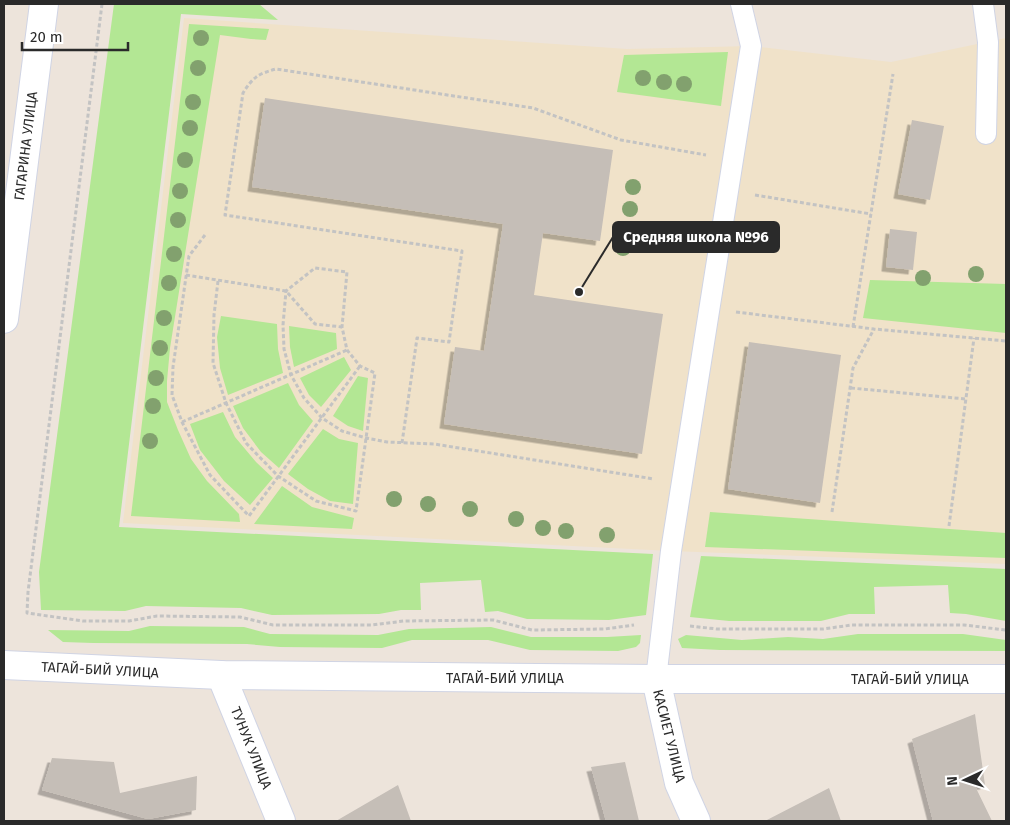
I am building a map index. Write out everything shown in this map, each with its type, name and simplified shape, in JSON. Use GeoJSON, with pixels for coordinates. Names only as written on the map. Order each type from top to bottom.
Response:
{"type":"FeatureCollection","features":[{"type":"Feature","properties":{"kind":"street","name":"ГАГАРИНА УЛИЦА"},"geometry":{"type":"LineString","coordinates":[[4,319],[44,4]]}},
{"type":"Feature","properties":{"kind":"street","name":"ТАГАЙ-БИЙ УЛИЦА"},"geometry":{"type":"LineString","coordinates":[[4,665],[221,675],[656,679],[1006,679]]}},
{"type":"Feature","properties":{"kind":"street","name":"ТУНУК УЛИЦА"},"geometry":{"type":"LineString","coordinates":[[221,675],[281,821]]}},
{"type":"Feature","properties":{"kind":"street","name":"КАСИЕТ УЛИЦА"},"geometry":{"type":"LineString","coordinates":[[656,679],[679,783],[696,821]]}},
{"type":"Feature","properties":{"kind":"lane"},"geometry":{"type":"LineString","coordinates":[[656,679],[672,543],[751,46],[741,4]]}},
{"type":"Feature","properties":{"kind":"lane"},"geometry":{"type":"LineString","coordinates":[[982,4],[988,42],[986,134]]}},
{"type":"Feature","properties":{"kind":"path"},"geometry":{"type":"LineString","coordinates":[[102,4],[28,592],[27,613],[83,621],[129,620],[157,616],[240,617],[273,625],[372,625],[404,621],[493,620],[532,630],[605,629],[662,622],[718,629],[823,629],[852,625],[964,625],[1006,630]]}},
{"type":"Feature","properties":{"kind":"path"},"geometry":{"type":"LineString","coordinates":[[402,443],[417,338],[449,342],[462,251],[225,215],[243,93],[251,81],[263,73],[276,69],[533,108],[621,140],[710,155]]}},
{"type":"Feature","properties":{"kind":"path"},"geometry":{"type":"LineString","coordinates":[[853,327],[893,74]]}},
{"type":"Feature","properties":{"kind":"path"},"geometry":{"type":"LineString","coordinates":[[728,190],[871,214]]}},
{"type":"Feature","properties":{"kind":"path"},"geometry":{"type":"LineString","coordinates":[[205,235],[189,256],[173,367],[172,396],[182,422],[210,475],[250,516],[360,366]]}},
{"type":"Feature","properties":{"kind":"path"},"geometry":{"type":"LineString","coordinates":[[218,281],[214,315],[214,363],[226,403],[246,443],[278,476],[316,501],[356,511],[366,438],[375,373],[360,366],[347,350],[342,327],[347,272],[314,268],[286,291],[283,324],[284,349],[291,375],[304,398],[322,418],[342,431],[366,438],[402,443],[434,444],[658,479]]}},
{"type":"Feature","properties":{"kind":"path"},"geometry":{"type":"LineString","coordinates":[[186,276],[286,291],[315,324],[342,327]]}},
{"type":"Feature","properties":{"kind":"path"},"geometry":{"type":"LineString","coordinates":[[709,309],[853,327],[1006,341]]}},
{"type":"Feature","properties":{"kind":"path"},"geometry":{"type":"LineString","coordinates":[[832,512],[853,368],[874,329]]}},
{"type":"Feature","properties":{"kind":"path"},"geometry":{"type":"LineString","coordinates":[[948,526],[974,338]]}},
{"type":"Feature","properties":{"kind":"path"},"geometry":{"type":"LineString","coordinates":[[182,422],[347,350]]}},
{"type":"Feature","properties":{"kind":"path"},"geometry":{"type":"LineString","coordinates":[[851,388],[966,399]]}},
{"type":"Feature","properties":{"kind":"shaded area"},"geometry":{"type":"Polygon","coordinates":[[[184,18],[627,49],[751,46],[891,62],[1006,38],[1006,564],[671,551],[123,523],[184,18]]]}},
{"type":"Feature","properties":{"kind":"green space"},"geometry":{"type":"Polygon","coordinates":[[[114,4],[259,4],[278,20],[181,14],[119,527],[653,554],[646,615],[609,620],[527,619],[498,611],[485,612],[481,580],[420,583],[421,610],[401,610],[379,614],[272,615],[241,608],[146,606],[125,611],[41,610],[39,572],[114,4]]]}},
{"type":"Feature","properties":{"kind":"green space"},"geometry":{"type":"Polygon","coordinates":[[[189,24],[269,29],[266,40],[220,35],[170,348],[167,381],[167,402],[191,459],[207,481],[239,514],[240,522],[131,516],[189,24]]]}},
{"type":"Feature","properties":{"kind":"green space"},"geometry":{"type":"Polygon","coordinates":[[[728,52],[721,106],[617,92],[624,55],[728,52]]]}},
{"type":"Feature","properties":{"kind":"green space"},"geometry":{"type":"Polygon","coordinates":[[[870,280],[1006,284],[1006,333],[863,318],[870,280]]]}},
{"type":"Feature","properties":{"kind":"green space"},"geometry":{"type":"Polygon","coordinates":[[[221,316],[277,324],[278,349],[283,373],[228,395],[220,368],[217,337],[221,316]]]}},
{"type":"Feature","properties":{"kind":"green space"},"geometry":{"type":"Polygon","coordinates":[[[289,326],[336,333],[337,349],[294,367],[290,347],[289,326]]]}},
{"type":"Feature","properties":{"kind":"green space"},"geometry":{"type":"Polygon","coordinates":[[[344,357],[351,370],[321,407],[309,395],[300,378],[344,357]]]}},
{"type":"Feature","properties":{"kind":"green space"},"geometry":{"type":"Polygon","coordinates":[[[358,376],[368,378],[363,431],[348,426],[333,416],[358,376]]]}},
{"type":"Feature","properties":{"kind":"green space"},"geometry":{"type":"Polygon","coordinates":[[[288,383],[299,405],[313,421],[279,468],[261,452],[243,428],[233,406],[288,383]]]}},
{"type":"Feature","properties":{"kind":"green space"},"geometry":{"type":"Polygon","coordinates":[[[223,412],[235,437],[256,462],[273,478],[250,505],[224,481],[200,450],[190,424],[223,412]]]}},
{"type":"Feature","properties":{"kind":"green space"},"geometry":{"type":"Polygon","coordinates":[[[323,429],[339,439],[358,443],[353,504],[330,501],[308,489],[288,474],[323,429]]]}},
{"type":"Feature","properties":{"kind":"green space"},"geometry":{"type":"Polygon","coordinates":[[[282,486],[312,507],[354,518],[352,529],[254,524],[282,486]]]}},
{"type":"Feature","properties":{"kind":"green space"},"geometry":{"type":"Polygon","coordinates":[[[710,512],[1006,533],[1006,558],[705,547],[710,512]]]}},
{"type":"Feature","properties":{"kind":"green space"},"geometry":{"type":"Polygon","coordinates":[[[701,556],[1006,569],[1006,621],[950,613],[948,585],[874,587],[875,614],[849,614],[821,621],[729,621],[690,617],[701,556]]]}},
{"type":"Feature","properties":{"kind":"green space"},"geometry":{"type":"Polygon","coordinates":[[[150,626],[244,627],[270,634],[378,635],[409,629],[491,627],[531,637],[641,635],[640,643],[636,647],[618,651],[530,650],[488,640],[412,640],[382,648],[63,642],[48,630],[129,631],[150,626]]]}},
{"type":"Feature","properties":{"kind":"green space"},"geometry":{"type":"Polygon","coordinates":[[[858,634],[963,634],[1006,640],[1006,651],[720,650],[682,648],[678,639],[686,635],[742,640],[788,637],[823,639],[858,634]]]}},
{"type":"Feature","properties":{"kind":"building"},"geometry":{"type":"Polygon","coordinates":[[[265,98],[613,150],[600,241],[543,233],[534,295],[663,314],[642,454],[444,424],[455,347],[484,351],[503,224],[252,187],[265,98]]]}},
{"type":"Feature","properties":{"kind":"building"},"geometry":{"type":"Polygon","coordinates":[[[912,120],[944,126],[930,200],[898,194],[912,120]]]}},
{"type":"Feature","properties":{"kind":"building"},"geometry":{"type":"Polygon","coordinates":[[[890,229],[917,232],[913,270],[886,267],[890,229]]]}},
{"type":"Feature","properties":{"kind":"building"},"geometry":{"type":"Polygon","coordinates":[[[749,342],[841,355],[820,503],[728,489],[749,342]]]}},
{"type":"Feature","properties":{"kind":"building"},"geometry":{"type":"Polygon","coordinates":[[[975,714],[985,785],[975,786],[992,821],[933,821],[912,739],[975,714]]]}},
{"type":"Feature","properties":{"kind":"building"},"geometry":{"type":"Polygon","coordinates":[[[52,758],[114,762],[120,793],[197,776],[196,810],[148,819],[42,790],[52,758]]]}},
{"type":"Feature","properties":{"kind":"building"},"geometry":{"type":"Polygon","coordinates":[[[625,762],[639,821],[606,821],[591,767],[625,762]]]}},
{"type":"Feature","properties":{"kind":"building"},"geometry":{"type":"Polygon","coordinates":[[[398,785],[411,821],[336,821],[398,785]]]}},
{"type":"Feature","properties":{"kind":"building"},"geometry":{"type":"Polygon","coordinates":[[[829,788],[841,821],[765,821],[829,788]]]}},
{"type":"Feature","properties":{"kind":"place","name":"Средняя школа №96"},"geometry":{"type":"Point","coordinates":[579,292]}}]}
